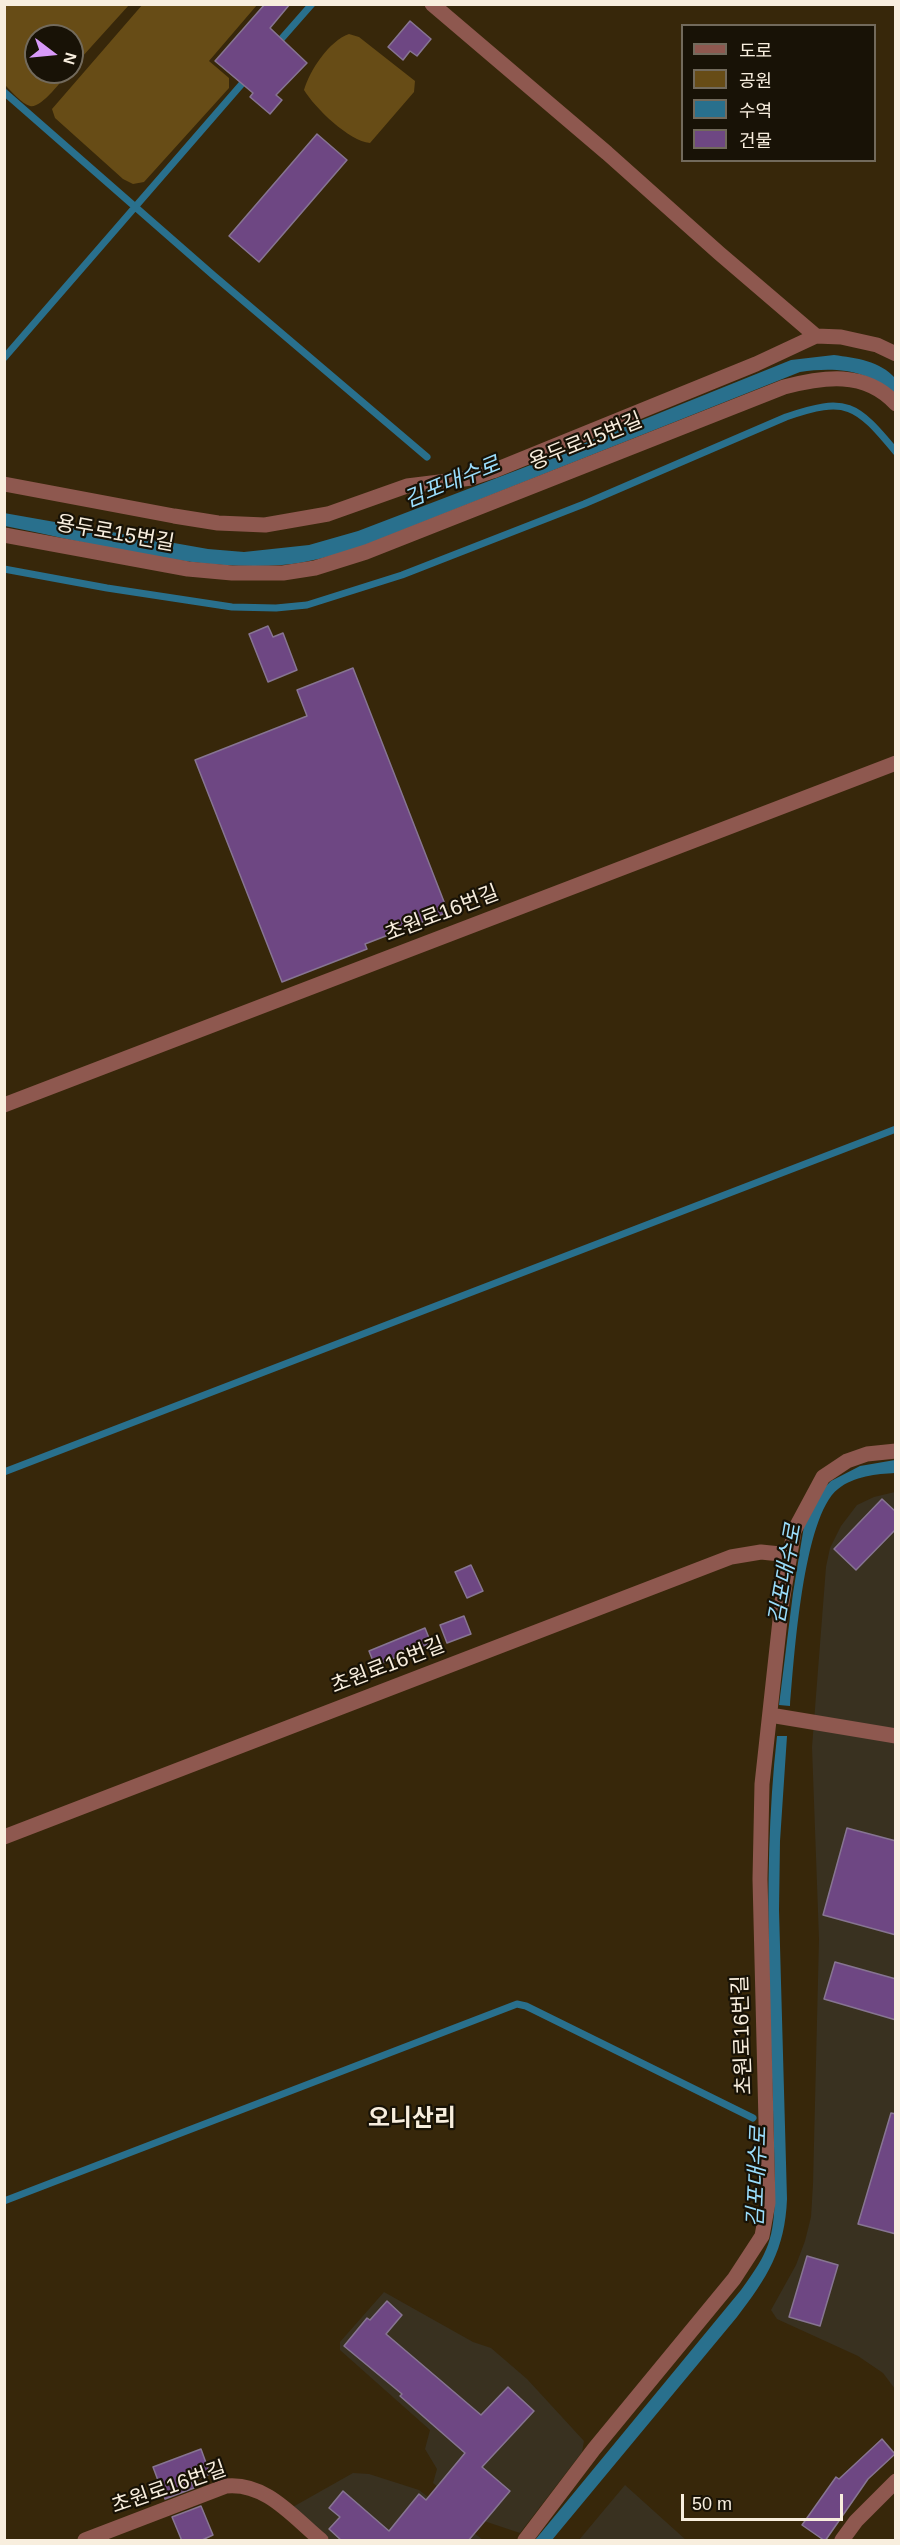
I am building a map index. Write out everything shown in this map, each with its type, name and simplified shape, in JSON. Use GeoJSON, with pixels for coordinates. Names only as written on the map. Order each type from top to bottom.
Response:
{"type":"FeatureCollection","features":[{"type":"Feature","properties":{"kind":"street"},"geometry":{"type":"LineString","coordinates":[[432,4],[816,336]]}},
{"type":"Feature","properties":{"kind":"street"},"geometry":{"type":"LineString","coordinates":[[4,484],[218,523],[265,525],[292,522],[328,514],[406,486],[472,478],[493,471],[756,364],[816,336],[841,337],[877,345],[896,354]]}},
{"type":"Feature","properties":{"kind":"street","name":"용두로15번길"},"geometry":{"type":"LineString","coordinates":[[4,535],[188,569],[232,573],[283,573],[315,568],[366,552],[784,387],[814,379],[851,378],[878,390],[896,404]]}},
{"type":"Feature","properties":{"kind":"street","name":"초원로16번길"},"geometry":{"type":"LineString","coordinates":[[4,1105],[896,763]]}},
{"type":"Feature","properties":{"kind":"street","name":"초원로16번길"},"geometry":{"type":"LineString","coordinates":[[525,2541],[594,2449],[707,2314],[762,2236],[768,2203],[760,1879],[762,1784],[782,1602],[794,1531],[823,1477],[847,1461],[867,1454],[896,1451]]}},
{"type":"Feature","properties":{"kind":"street","name":"초원로16번길"},"geometry":{"type":"LineString","coordinates":[[4,1837],[730,1557],[761,1552],[790,1555]]}},
{"type":"Feature","properties":{"kind":"street"},"geometry":{"type":"LineString","coordinates":[[770,1715],[896,1736]]}},
{"type":"Feature","properties":{"kind":"street"},"geometry":{"type":"LineString","coordinates":[[842,2541],[856,2521],[896,2481]]}},
{"type":"Feature","properties":{"kind":"street","name":"초원로16번길"},"geometry":{"type":"LineString","coordinates":[[86,2541],[226,2486],[242,2484],[269,2496],[321,2541]]}},
{"type":"Feature","properties":{"kind":"shaded area"},"geometry":{"type":"Polygon","coordinates":[[[895,1492],[895,2389],[883,2373],[858,2356],[777,2319],[771,2310],[796,2265],[811,2217],[819,1939],[812,1747],[826,1567],[830,1548],[841,1526],[857,1505],[874,1497],[895,1492]]]}},
{"type":"Feature","properties":{"kind":"shaded area"},"geometry":{"type":"Polygon","coordinates":[[[384,2292],[473,2342],[491,2348],[527,2379],[584,2441],[582,2452],[520,2533],[475,2518],[433,2483],[437,2469],[425,2449],[430,2430],[340,2350],[340,2342],[384,2292]]]}},
{"type":"Feature","properties":{"kind":"shaded area"},"geometry":{"type":"Polygon","coordinates":[[[353,2473],[369,2474],[419,2490],[483,2540],[330,2540],[291,2508],[353,2473]]]}},
{"type":"Feature","properties":{"kind":"shaded area"},"geometry":{"type":"Polygon","coordinates":[[[625,2485],[686,2540],[579,2540],[625,2485]]]}},
{"type":"Feature","properties":{"kind":"green space"},"geometry":{"type":"Polygon","coordinates":[[[5,4],[129,4],[84,55],[84,24],[24,24],[24,84],[59,84],[35,106],[27,105],[5,85],[5,4]]]}},
{"type":"Feature","properties":{"kind":"green space"},"geometry":{"type":"Polygon","coordinates":[[[143,4],[257,5],[209,61],[229,78],[229,88],[144,182],[133,184],[123,179],[55,118],[52,109],[74,84],[84,84],[84,72],[143,4]]]}},
{"type":"Feature","properties":{"kind":"green space"},"geometry":{"type":"Polygon","coordinates":[[[349,34],[359,37],[415,81],[414,92],[370,143],[352,136],[333,122],[316,106],[304,90],[321,57],[334,43],[349,34]]]}},
{"type":"Feature","properties":{"kind":"water"},"geometry":{"type":"Polygon","coordinates":[[[834,355],[859,359],[889,372],[895,378],[895,396],[885,387],[863,375],[839,370],[800,372],[358,548],[311,561],[249,566],[179,560],[107,548],[5,526],[4,513],[208,549],[244,552],[309,545],[358,531],[528,466],[791,360],[834,355]]]}},
{"type":"Feature","properties":{"kind":"water"},"geometry":{"type":"Polygon","coordinates":[[[895,1460],[895,1473],[873,1475],[851,1481],[838,1489],[826,1504],[816,1528],[802,1590],[790,1706],[779,1705],[804,1526],[824,1488],[831,1481],[860,1466],[895,1460]]]}},
{"type":"Feature","properties":{"kind":"water"},"geometry":{"type":"Polygon","coordinates":[[[777,1736],[787,1736],[780,1841],[779,1910],[787,2199],[783,2233],[765,2276],[737,2317],[552,2540],[535,2540],[741,2290],[764,2255],[768,2244],[773,2222],[775,2192],[768,1907],[772,1793],[777,1736]]]}},
{"type":"Feature","properties":{"kind":"building"},"geometry":{"type":"Polygon","coordinates":[[[265,4],[290,4],[270,28],[307,63],[276,95],[282,100],[270,114],[250,97],[253,93],[215,61],[265,4]]]}},
{"type":"Feature","properties":{"kind":"building"},"geometry":{"type":"Polygon","coordinates":[[[410,21],[431,39],[417,56],[410,51],[403,60],[388,47],[410,21]]]}},
{"type":"Feature","properties":{"kind":"building"},"geometry":{"type":"Polygon","coordinates":[[[317,134],[347,160],[259,262],[229,236],[317,134]]]}},
{"type":"Feature","properties":{"kind":"building"},"geometry":{"type":"Polygon","coordinates":[[[268,626],[273,637],[283,633],[297,670],[268,682],[249,634],[268,626]]]}},
{"type":"Feature","properties":{"kind":"building"},"geometry":{"type":"Polygon","coordinates":[[[353,668],[448,912],[365,944],[367,949],[282,982],[195,760],[307,716],[297,690],[353,668]]]}},
{"type":"Feature","properties":{"kind":"building"},"geometry":{"type":"Polygon","coordinates":[[[882,1499],[896,1512],[896,1529],[856,1570],[834,1549],[882,1499]]]}},
{"type":"Feature","properties":{"kind":"building"},"geometry":{"type":"Polygon","coordinates":[[[471,1565],[483,1591],[467,1598],[455,1572],[471,1565]]]}},
{"type":"Feature","properties":{"kind":"building"},"geometry":{"type":"Polygon","coordinates":[[[464,1616],[471,1634],[447,1643],[440,1625],[464,1616]]]}},
{"type":"Feature","properties":{"kind":"building"},"geometry":{"type":"Polygon","coordinates":[[[425,1628],[431,1643],[375,1666],[369,1651],[425,1628]]]}},
{"type":"Feature","properties":{"kind":"building"},"geometry":{"type":"Polygon","coordinates":[[[847,1828],[896,1841],[896,1935],[823,1915],[847,1828]]]}},
{"type":"Feature","properties":{"kind":"building"},"geometry":{"type":"Polygon","coordinates":[[[835,1962],[896,1979],[896,2020],[824,1999],[835,1962]]]}},
{"type":"Feature","properties":{"kind":"building"},"geometry":{"type":"Polygon","coordinates":[[[891,2113],[896,2114],[896,2234],[858,2224],[891,2113]]]}},
{"type":"Feature","properties":{"kind":"building"},"geometry":{"type":"Polygon","coordinates":[[[807,2256],[838,2265],[820,2326],[789,2317],[807,2256]]]}},
{"type":"Feature","properties":{"kind":"building"},"geometry":{"type":"Polygon","coordinates":[[[387,2301],[402,2315],[386,2334],[481,2415],[508,2387],[534,2411],[482,2467],[510,2491],[468,2541],[342,2541],[329,2529],[340,2517],[329,2508],[343,2491],[389,2531],[419,2494],[426,2500],[465,2453],[400,2396],[402,2394],[344,2346],[367,2318],[370,2320],[387,2301]]]}},
{"type":"Feature","properties":{"kind":"building"},"geometry":{"type":"Polygon","coordinates":[[[882,2439],[895,2454],[868,2479],[825,2541],[802,2525],[836,2477],[839,2479],[882,2439]]]}},
{"type":"Feature","properties":{"kind":"building"},"geometry":{"type":"Polygon","coordinates":[[[201,2449],[210,2474],[191,2481],[194,2488],[165,2499],[153,2467],[201,2449]]]}},
{"type":"Feature","properties":{"kind":"building"},"geometry":{"type":"Polygon","coordinates":[[[201,2506],[213,2535],[200,2541],[182,2541],[172,2517],[201,2506]]]}},
{"type":"Feature","properties":{"kind":"waterway"},"geometry":{"type":"LineString","coordinates":[[276,45],[312,4]]}},
{"type":"Feature","properties":{"kind":"waterway"},"geometry":{"type":"LineString","coordinates":[[4,358],[247,78]]}},
{"type":"Feature","properties":{"kind":"waterway"},"geometry":{"type":"LineString","coordinates":[[4,92],[213,275],[427,457]]}},
{"type":"Feature","properties":{"kind":"waterway"},"geometry":{"type":"LineString","coordinates":[[4,569],[107,588],[232,607],[276,608],[307,605],[402,575],[584,504],[786,417],[807,411],[837,406],[860,414],[896,452]]}},
{"type":"Feature","properties":{"kind":"waterway"},"geometry":{"type":"LineString","coordinates":[[4,1472],[896,1129]]}},
{"type":"Feature","properties":{"kind":"waterway","name":"김포대수로"},"geometry":{"type":"LineString","coordinates":[[4,2201],[517,2004],[526,2006],[753,2118]]}},
{"type":"Feature","properties":{"kind":"district","name":"오니산리"},"geometry":{"type":"Point","coordinates":[412,2119]}}]}
